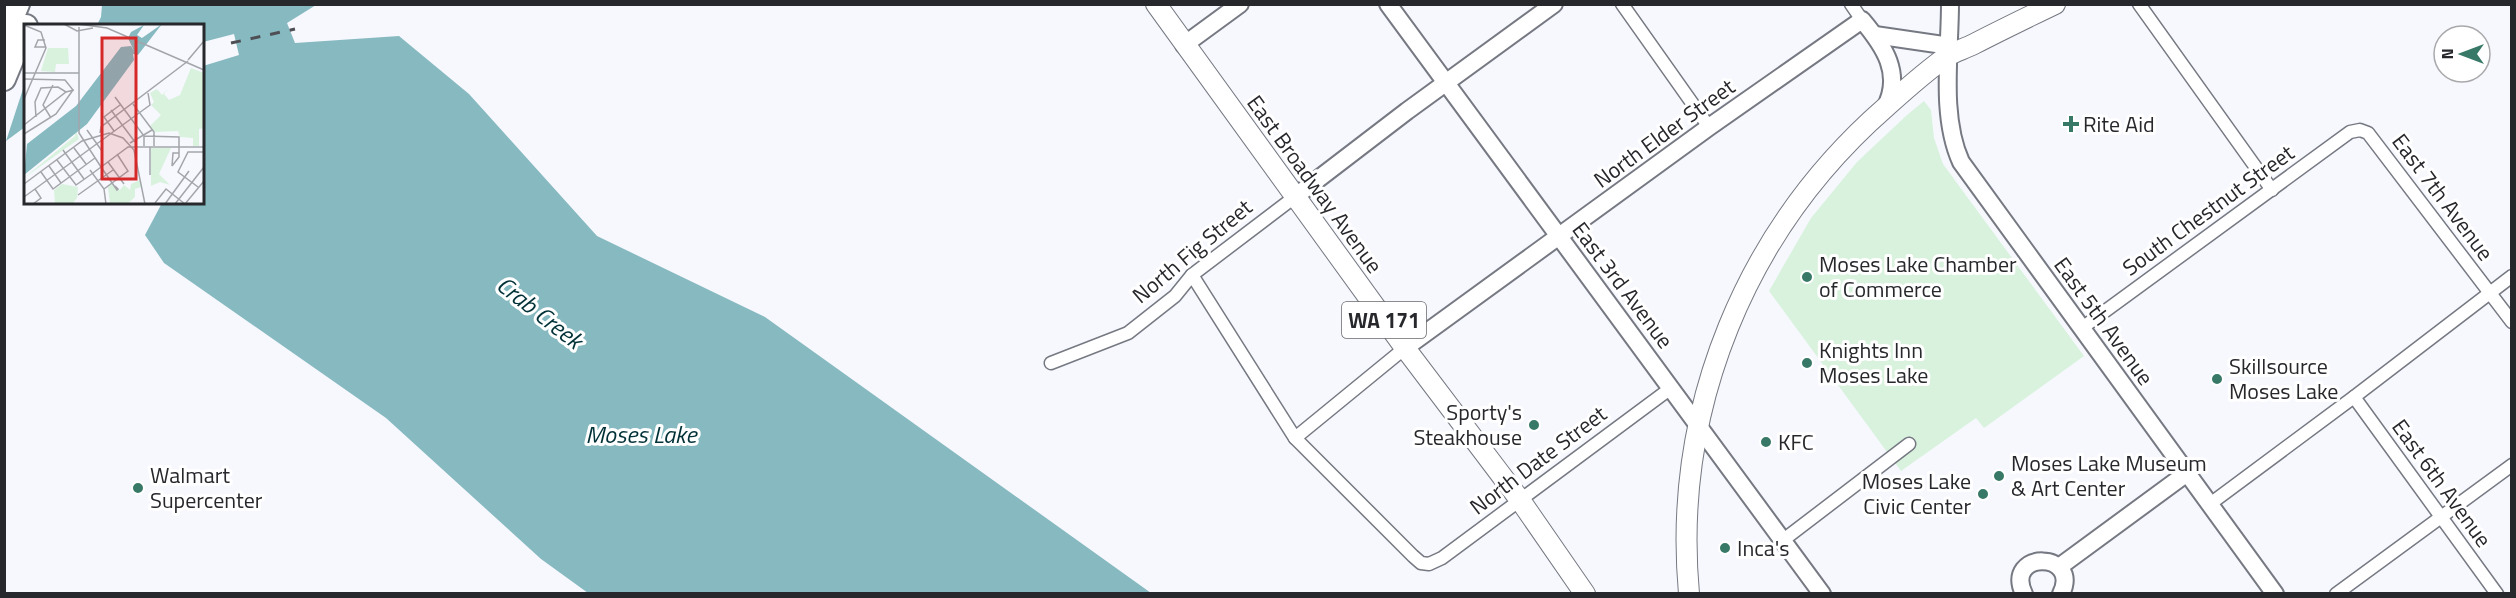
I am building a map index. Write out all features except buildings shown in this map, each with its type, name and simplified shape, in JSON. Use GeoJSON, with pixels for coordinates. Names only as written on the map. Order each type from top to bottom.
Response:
{"type":"FeatureCollection","features":[{"type":"Feature","properties":{"kind":"highway"},"geometry":{"type":"LineString","coordinates":[[4,37],[18,4]]}},
{"type":"Feature","properties":{"kind":"highway"},"geometry":{"type":"LineString","coordinates":[[27,24],[34,4]]}},
{"type":"Feature","properties":{"kind":"highway"},"geometry":{"type":"LineString","coordinates":[[4,78],[24,31]]}},
{"type":"Feature","properties":{"kind":"main road","name":"East Broadway Avenue"},"geometry":{"type":"LineString","coordinates":[[1156,4],[1405,348],[1520,500],[1585,594]]}},
{"type":"Feature","properties":{"kind":"main road"},"geometry":{"type":"LineString","coordinates":[[1184,45],[1240,4]]}},
{"type":"Feature","properties":{"kind":"main road","name":"East 3rd Avenue"},"geometry":{"type":"LineString","coordinates":[[1388,4],[1822,594]]}},
{"type":"Feature","properties":{"kind":"main road","name":"North Fig Street"},"geometry":{"type":"LineString","coordinates":[[1296,196],[1554,4]]}},
{"type":"Feature","properties":{"kind":"main road","name":"East 5th Avenue"},"geometry":{"type":"LineString","coordinates":[[1950,4],[1949,118],[1954,148],[1960,162],[2275,594]]}},
{"type":"Feature","properties":{"kind":"main road"},"geometry":{"type":"LineString","coordinates":[[1689,594],[1686,558],[1687,513],[1691,470],[1699,427],[1725,333],[1738,301],[1784,220],[1812,182],[1837,154],[1950,51],[2055,4]]}},
{"type":"Feature","properties":{"kind":"main road"},"geometry":{"type":"LineString","coordinates":[[1862,20],[1883,45],[1893,72],[1891,94],[1885,108]]}},
{"type":"Feature","properties":{"kind":"main road","name":"North Elder Street"},"geometry":{"type":"LineString","coordinates":[[1405,348],[1709,127],[1862,20]]}},
{"type":"Feature","properties":{"kind":"main road"},"geometry":{"type":"LineString","coordinates":[[1875,35],[1950,51]]}},
{"type":"Feature","properties":{"kind":"main road"},"geometry":{"type":"LineString","coordinates":[[2059,567],[2187,472]]}},
{"type":"Feature","properties":{"kind":"main road"},"geometry":{"type":"LineString","coordinates":[[2024,594],[2021,581],[2025,569],[2035,561],[2048,561],[2059,567],[2064,579],[2061,594]]}},
{"type":"Feature","properties":{"kind":"street"},"geometry":{"type":"LineString","coordinates":[[1622,4],[1709,127]]}},
{"type":"Feature","properties":{"kind":"street"},"geometry":{"type":"LineString","coordinates":[[1851,4],[1862,20]]}},
{"type":"Feature","properties":{"kind":"street"},"geometry":{"type":"LineString","coordinates":[[2139,4],[2272,190]]}},
{"type":"Feature","properties":{"kind":"street","name":"South Chestnut Street"},"geometry":{"type":"LineString","coordinates":[[2082,328],[2350,132],[2360,130]]}},
{"type":"Feature","properties":{"kind":"street","name":"East 7th Avenue"},"geometry":{"type":"LineString","coordinates":[[2360,130],[2368,132],[2511,322]]}},
{"type":"Feature","properties":{"kind":"street","name":"North Fig Street"},"geometry":{"type":"LineString","coordinates":[[1051,363],[1128,333],[1175,296],[1192,275],[1296,196]]}},
{"type":"Feature","properties":{"kind":"street"},"geometry":{"type":"LineString","coordinates":[[1192,275],[1295,438]]}},
{"type":"Feature","properties":{"kind":"street"},"geometry":{"type":"LineString","coordinates":[[2210,504],[2354,398],[2511,276]]}},
{"type":"Feature","properties":{"kind":"street","name":"North Elder Street"},"geometry":{"type":"LineString","coordinates":[[1295,438],[1405,348]]}},
{"type":"Feature","properties":{"kind":"street","name":"North Date Street"},"geometry":{"type":"LineString","coordinates":[[1295,438],[1393,538],[1421,563],[1429,564],[1442,558],[1671,388]]}},
{"type":"Feature","properties":{"kind":"street","name":"East 6th Avenue"},"geometry":{"type":"LineString","coordinates":[[2354,398],[2497,594]]}},
{"type":"Feature","properties":{"kind":"street"},"geometry":{"type":"LineString","coordinates":[[1782,541],[1909,444]]}},
{"type":"Feature","properties":{"kind":"street"},"geometry":{"type":"LineString","coordinates":[[2336,594],[2511,465]]}},
{"type":"Feature","properties":{"kind":"green space"},"geometry":{"type":"Polygon","coordinates":[[[1924,101],[1931,110],[1934,138],[1943,164],[2084,356],[1984,428],[1976,418],[1901,471],[1769,291],[1811,218],[1857,162],[1924,101]]]}},
{"type":"Feature","properties":{"kind":"water","name":"Moses Lake"},"geometry":{"type":"Polygon","coordinates":[[[102,5],[316,5],[287,23],[295,43],[399,36],[469,94],[597,236],[765,317],[1151,593],[588,593],[541,559],[386,418],[164,263],[145,235],[161,204],[204,204],[204,66],[239,55],[234,34],[204,42],[204,24],[98,24],[102,5]]]}},
{"type":"Feature","properties":{"kind":"water"},"geometry":{"type":"Polygon","coordinates":[[[24,86],[24,128],[6,141],[24,86]]]}},
{"type":"Feature","properties":{"kind":"railway"},"geometry":{"type":"LineString","coordinates":[[231,43],[295,29]]}},
{"type":"Feature","properties":{"kind":"place","name":"Rite Aid"},"geometry":{"type":"Point","coordinates":[2071,124]}},
{"type":"Feature","properties":{"kind":"place","name":"Moses Lake Chamber of Commerce"},"geometry":{"type":"Point","coordinates":[1807,277]}},
{"type":"Feature","properties":{"kind":"place","name":"Knights Inn Moses Lake"},"geometry":{"type":"Point","coordinates":[1807,363]}},
{"type":"Feature","properties":{"kind":"place","name":"Skillsource Moses Lake"},"geometry":{"type":"Point","coordinates":[2217,379]}},
{"type":"Feature","properties":{"kind":"place","name":"Sporty's Steakhouse"},"geometry":{"type":"Point","coordinates":[1534,425]}},
{"type":"Feature","properties":{"kind":"place","name":"KFC"},"geometry":{"type":"Point","coordinates":[1766,442]}},
{"type":"Feature","properties":{"kind":"place","name":"Moses Lake Museum & Art Center"},"geometry":{"type":"Point","coordinates":[1999,476]}},
{"type":"Feature","properties":{"kind":"place","name":"Walmart Supercenter"},"geometry":{"type":"Point","coordinates":[138,488]}},
{"type":"Feature","properties":{"kind":"place","name":"Moses Lake Civic Center"},"geometry":{"type":"Point","coordinates":[1983,494]}},
{"type":"Feature","properties":{"kind":"place","name":"Inca's"},"geometry":{"type":"Point","coordinates":[1725,548]}},
{"type":"Feature","properties":{"kind":"water label","name":"Crab Creek"},"geometry":{"type":"Point","coordinates":[540,312]}}]}
